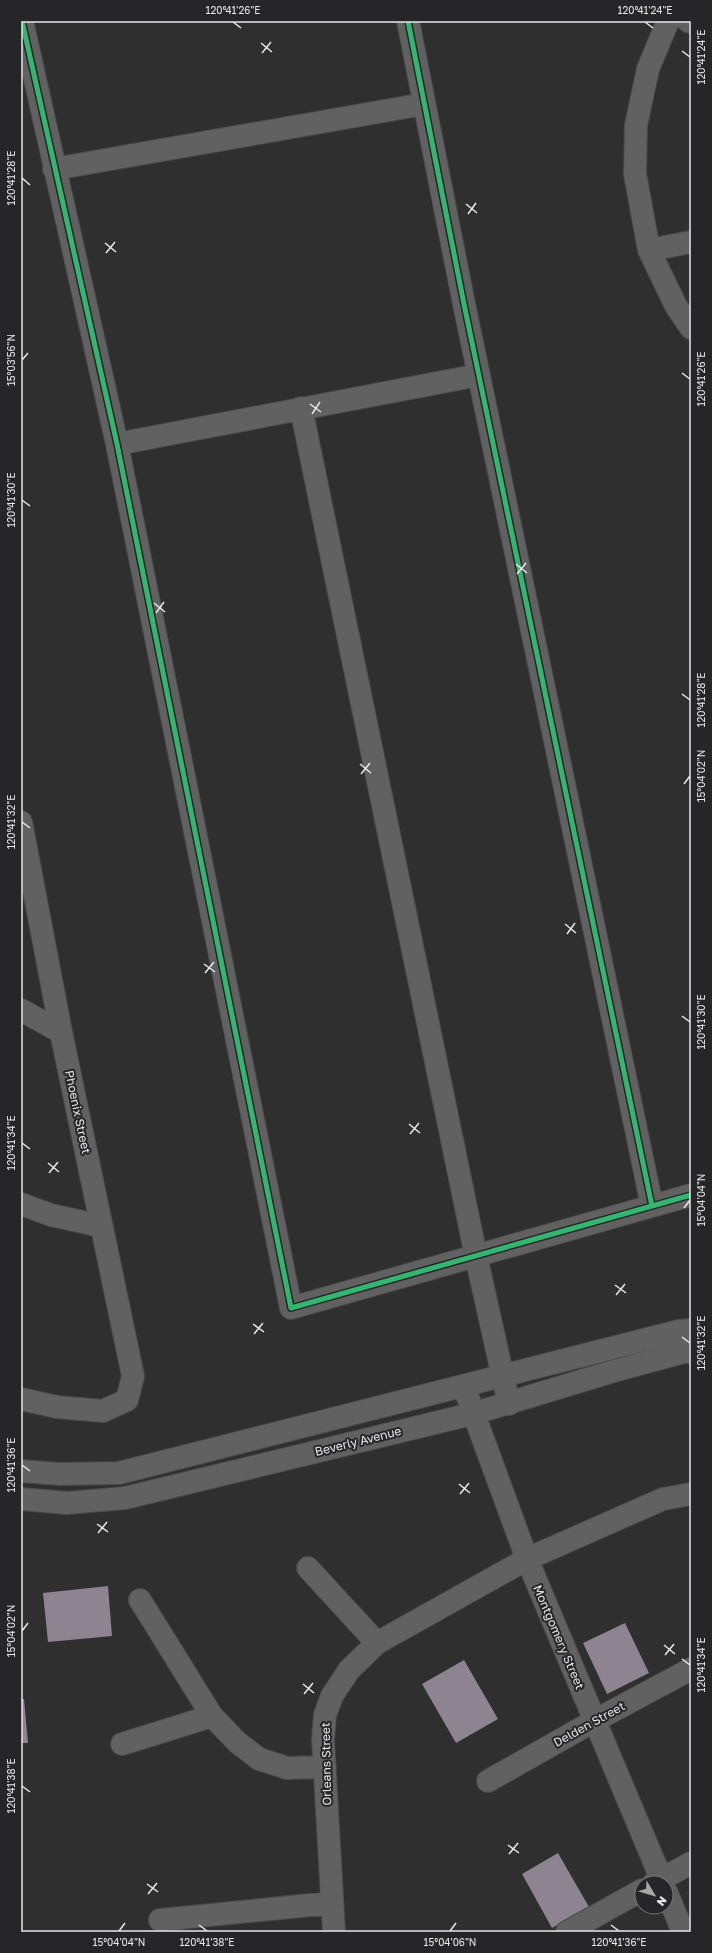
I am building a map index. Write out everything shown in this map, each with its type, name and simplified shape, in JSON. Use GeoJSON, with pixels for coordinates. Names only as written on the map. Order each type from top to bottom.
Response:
{"type":"FeatureCollection","features":[{"type":"Feature","properties":{"kind":"street"},"geometry":{"type":"LineString","coordinates":[[22,21],[54,169],[117,444],[291,1308],[691,1195]]}},
{"type":"Feature","properties":{"kind":"street"},"geometry":{"type":"LineString","coordinates":[[408,21],[479,375],[652,1206]]}},
{"type":"Feature","properties":{"kind":"street"},"geometry":{"type":"LineString","coordinates":[[668,21],[648,69],[636,125],[635,174],[649,250],[676,306],[691,328]]}},
{"type":"Feature","properties":{"kind":"street"},"geometry":{"type":"LineString","coordinates":[[54,169],[424,104]]}},
{"type":"Feature","properties":{"kind":"street"},"geometry":{"type":"LineString","coordinates":[[649,250],[691,242]]}},
{"type":"Feature","properties":{"kind":"street"},"geometry":{"type":"LineString","coordinates":[[117,444],[479,375]]}},
{"type":"Feature","properties":{"kind":"street"},"geometry":{"type":"LineString","coordinates":[[301,408],[476,1256],[504,1375],[509,1404]]}},
{"type":"Feature","properties":{"kind":"street","name":"Phoenix Street"},"geometry":{"type":"LineString","coordinates":[[21,822],[61,1032],[133,1376],[127,1400],[103,1411],[57,1407],[21,1400]]}},
{"type":"Feature","properties":{"kind":"street"},"geometry":{"type":"LineString","coordinates":[[21,1010],[61,1032]]}},
{"type":"Feature","properties":{"kind":"street"},"geometry":{"type":"LineString","coordinates":[[21,1204],[51,1215],[101,1226]]}},
{"type":"Feature","properties":{"kind":"street"},"geometry":{"type":"LineString","coordinates":[[21,1471],[60,1474],[119,1473],[464,1387],[504,1375],[679,1331],[691,1330]]}},
{"type":"Feature","properties":{"kind":"street","name":"Beverly Avenue"},"geometry":{"type":"LineString","coordinates":[[21,1499],[67,1503],[125,1498],[472,1414],[614,1371],[684,1352],[691,1352]]}},
{"type":"Feature","properties":{"kind":"street","name":"Montgomery Street"},"geometry":{"type":"LineString","coordinates":[[464,1387],[472,1414],[527,1559],[657,1875]]}},
{"type":"Feature","properties":{"kind":"street","name":"Orleans Street"},"geometry":{"type":"LineString","coordinates":[[334,1932],[331,1903],[323,1740],[325,1715],[332,1696],[349,1670],[376,1643],[527,1559],[663,1499],[691,1494]]}},
{"type":"Feature","properties":{"kind":"street"},"geometry":{"type":"LineString","coordinates":[[308,1568],[376,1643]]}},
{"type":"Feature","properties":{"kind":"street"},"geometry":{"type":"LineString","coordinates":[[140,1600],[212,1716],[237,1742],[260,1760],[287,1768],[324,1767]]}},
{"type":"Feature","properties":{"kind":"street","name":"Delden Street"},"geometry":{"type":"LineString","coordinates":[[488,1781],[594,1721],[691,1669]]}},
{"type":"Feature","properties":{"kind":"street"},"geometry":{"type":"LineString","coordinates":[[122,1744],[212,1716]]}},
{"type":"Feature","properties":{"kind":"street"},"geometry":{"type":"LineString","coordinates":[[674,1875],[691,1863]]}},
{"type":"Feature","properties":{"kind":"street"},"geometry":{"type":"LineString","coordinates":[[567,1932],[634,1894]]}},
{"type":"Feature","properties":{"kind":"street"},"geometry":{"type":"LineString","coordinates":[[160,1920],[331,1903]]}},
{"type":"Feature","properties":{"kind":"street","name":"Montgomery Street"},"geometry":{"type":"LineString","coordinates":[[674,1912],[683,1932]]}},
{"type":"Feature","properties":{"kind":"building"},"geometry":{"type":"Polygon","coordinates":[[[108,1586],[112,1636],[48,1642],[43,1593],[108,1586]]]}},
{"type":"Feature","properties":{"kind":"building"},"geometry":{"type":"Polygon","coordinates":[[[625,1623],[649,1673],[607,1694],[583,1643],[625,1623]]]}},
{"type":"Feature","properties":{"kind":"building"},"geometry":{"type":"Polygon","coordinates":[[[464,1660],[498,1719],[456,1743],[422,1684],[464,1660]]]}},
{"type":"Feature","properties":{"kind":"building"},"geometry":{"type":"Polygon","coordinates":[[[21,1699],[24,1699],[28,1743],[21,1743],[21,1699]]]}},
{"type":"Feature","properties":{"kind":"building"},"geometry":{"type":"Polygon","coordinates":[[[558,1853],[589,1907],[552,1928],[522,1874],[558,1853]]]}},
{"type":"Feature","properties":{"kind":"cycle path"},"geometry":{"type":"LineString","coordinates":[[22,21],[117,444],[291,1308],[691,1195]]}},
{"type":"Feature","properties":{"kind":"cycle path"},"geometry":{"type":"LineString","coordinates":[[408,21],[464,304],[652,1206]]}}]}
